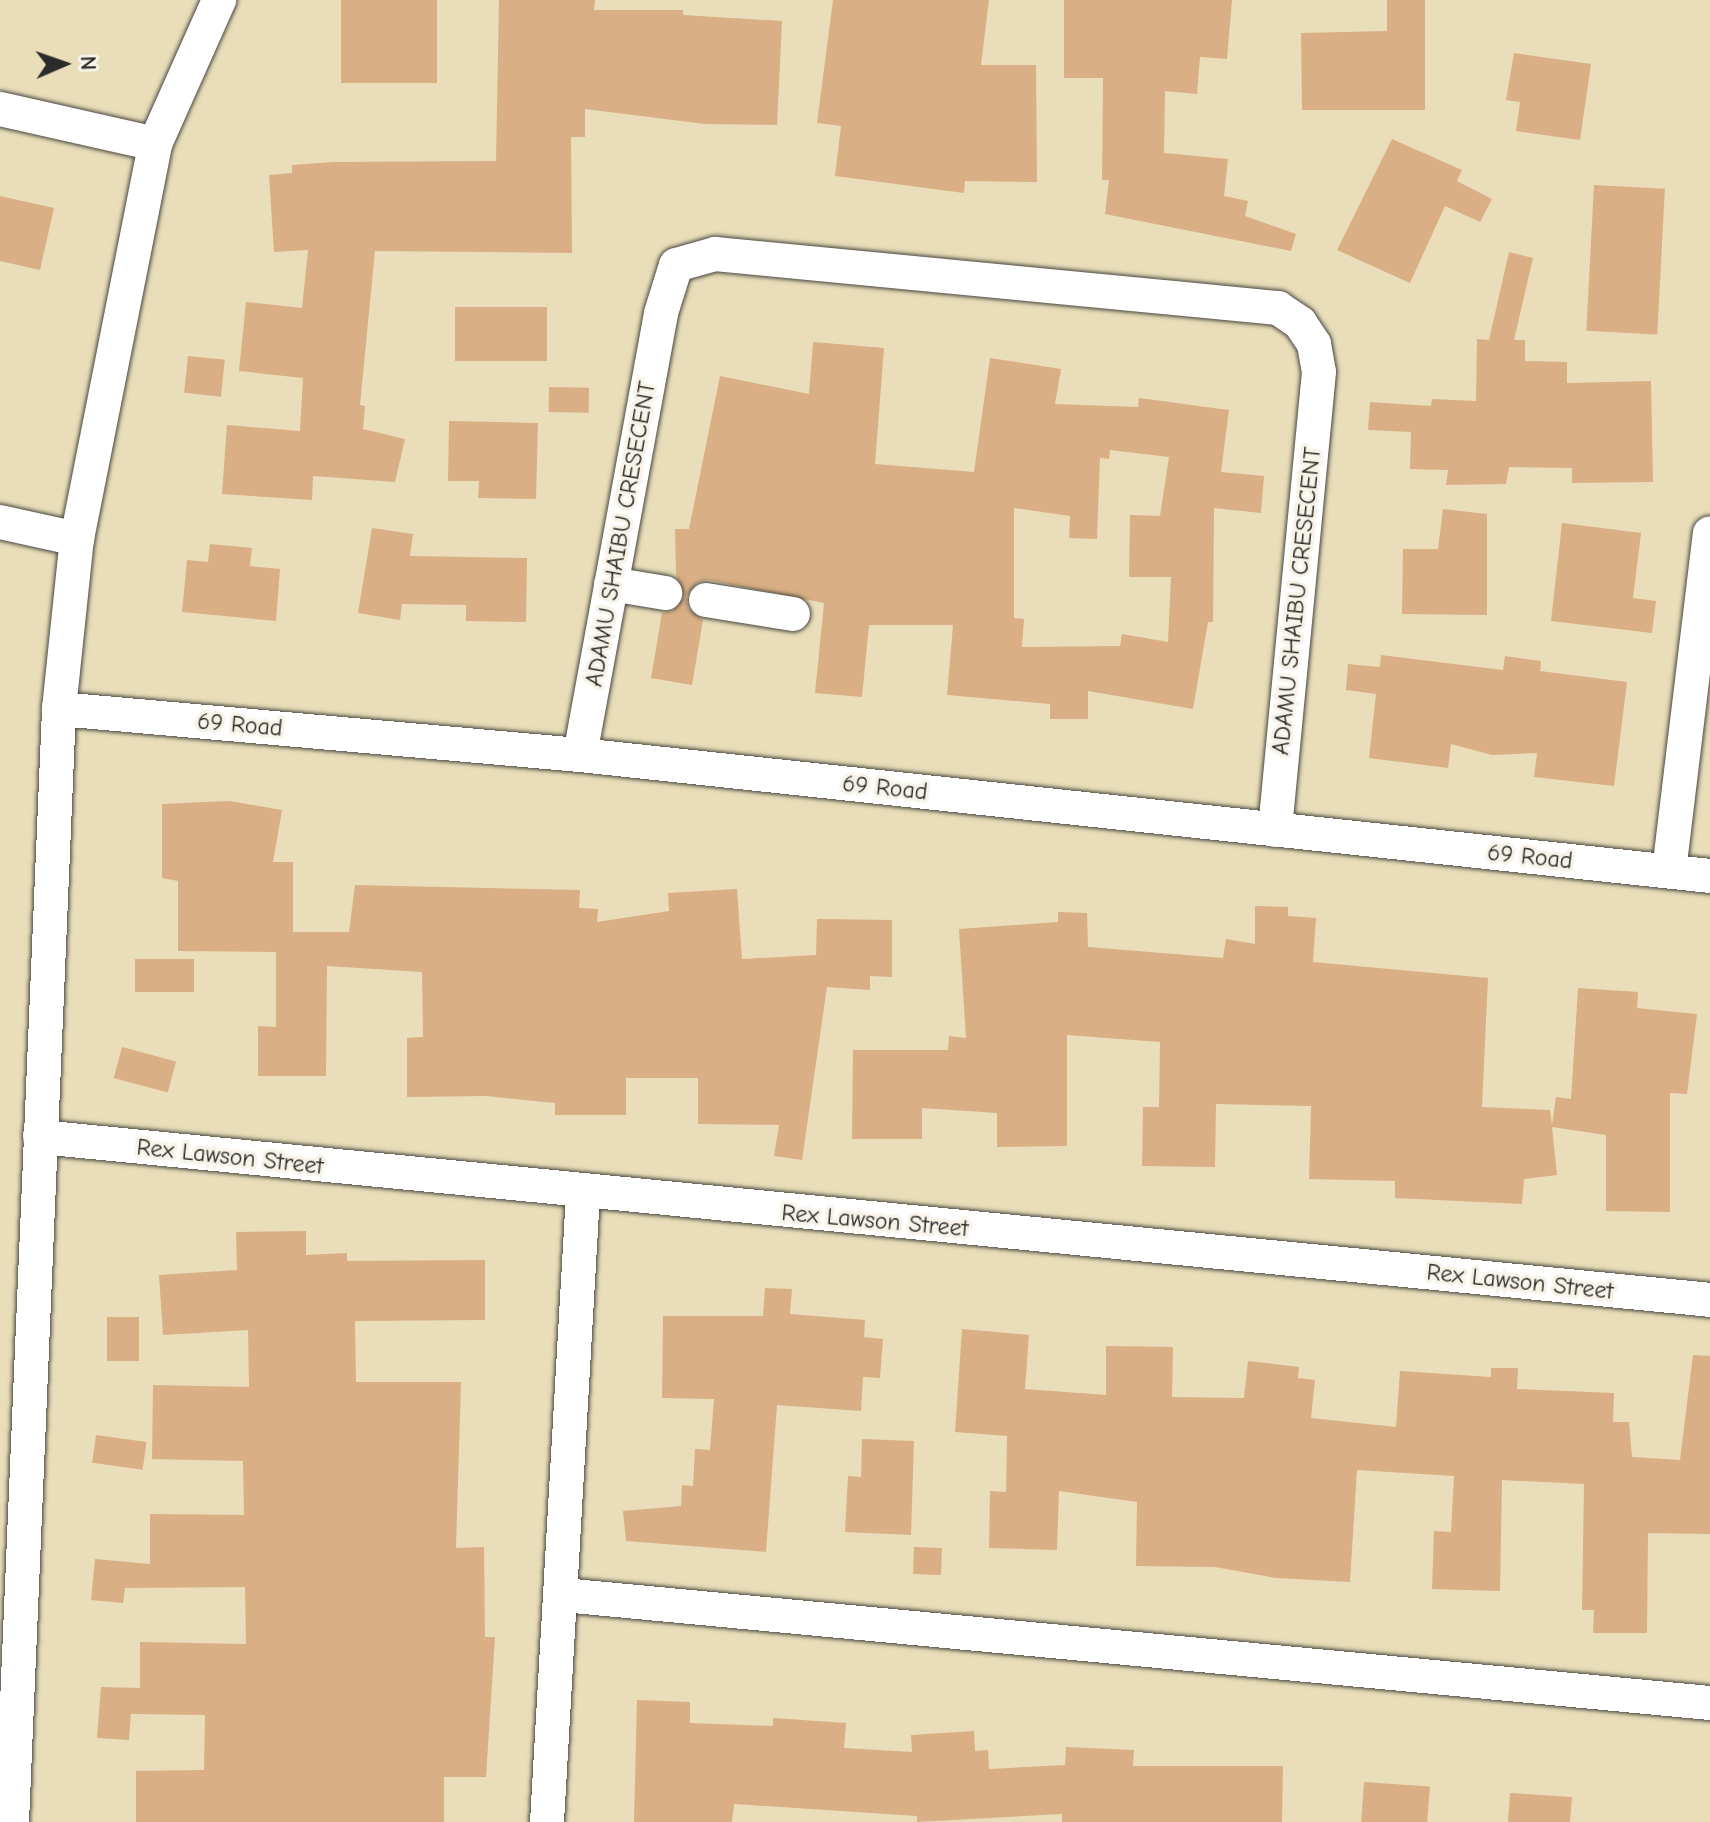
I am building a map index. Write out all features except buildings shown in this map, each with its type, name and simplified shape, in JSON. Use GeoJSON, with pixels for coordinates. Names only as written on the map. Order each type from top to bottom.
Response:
{"type":"FeatureCollection","features":[{"type":"Feature","properties":{"kind":"street"},"geometry":{"type":"LineString","coordinates":[[12,1822],[59,709],[77,539],[155,144],[219,0]]}},
{"type":"Feature","properties":{"kind":"street"},"geometry":{"type":"LineString","coordinates":[[0,109],[155,144]]}},
{"type":"Feature","properties":{"kind":"street","name":"ADAMU SHAIBU CRESECENT"},"geometry":{"type":"LineString","coordinates":[[580,755],[661,313],[676,265],[715,254],[1278,308],[1300,323],[1314,344],[1319,372],[1275,830]]}},
{"type":"Feature","properties":{"kind":"street"},"geometry":{"type":"LineString","coordinates":[[0,522],[77,539]]}},
{"type":"Feature","properties":{"kind":"street"},"geometry":{"type":"LineString","coordinates":[[1669,871],[1710,533]]}},
{"type":"Feature","properties":{"kind":"street"},"geometry":{"type":"LineString","coordinates":[[611,584],[665,593]]}},
{"type":"Feature","properties":{"kind":"street"},"geometry":{"type":"LineString","coordinates":[[706,600],[793,614]]}},
{"type":"Feature","properties":{"kind":"street","name":"69 Road"},"geometry":{"type":"LineString","coordinates":[[59,709],[580,755],[1710,876]]}},
{"type":"Feature","properties":{"kind":"street","name":"Rex Lawson Street"},"geometry":{"type":"LineString","coordinates":[[40,1137],[583,1194],[1710,1300]]}},
{"type":"Feature","properties":{"kind":"street"},"geometry":{"type":"LineString","coordinates":[[547,1822],[563,1595],[583,1194]]}},
{"type":"Feature","properties":{"kind":"street"},"geometry":{"type":"LineString","coordinates":[[563,1595],[1710,1703]]}}]}
